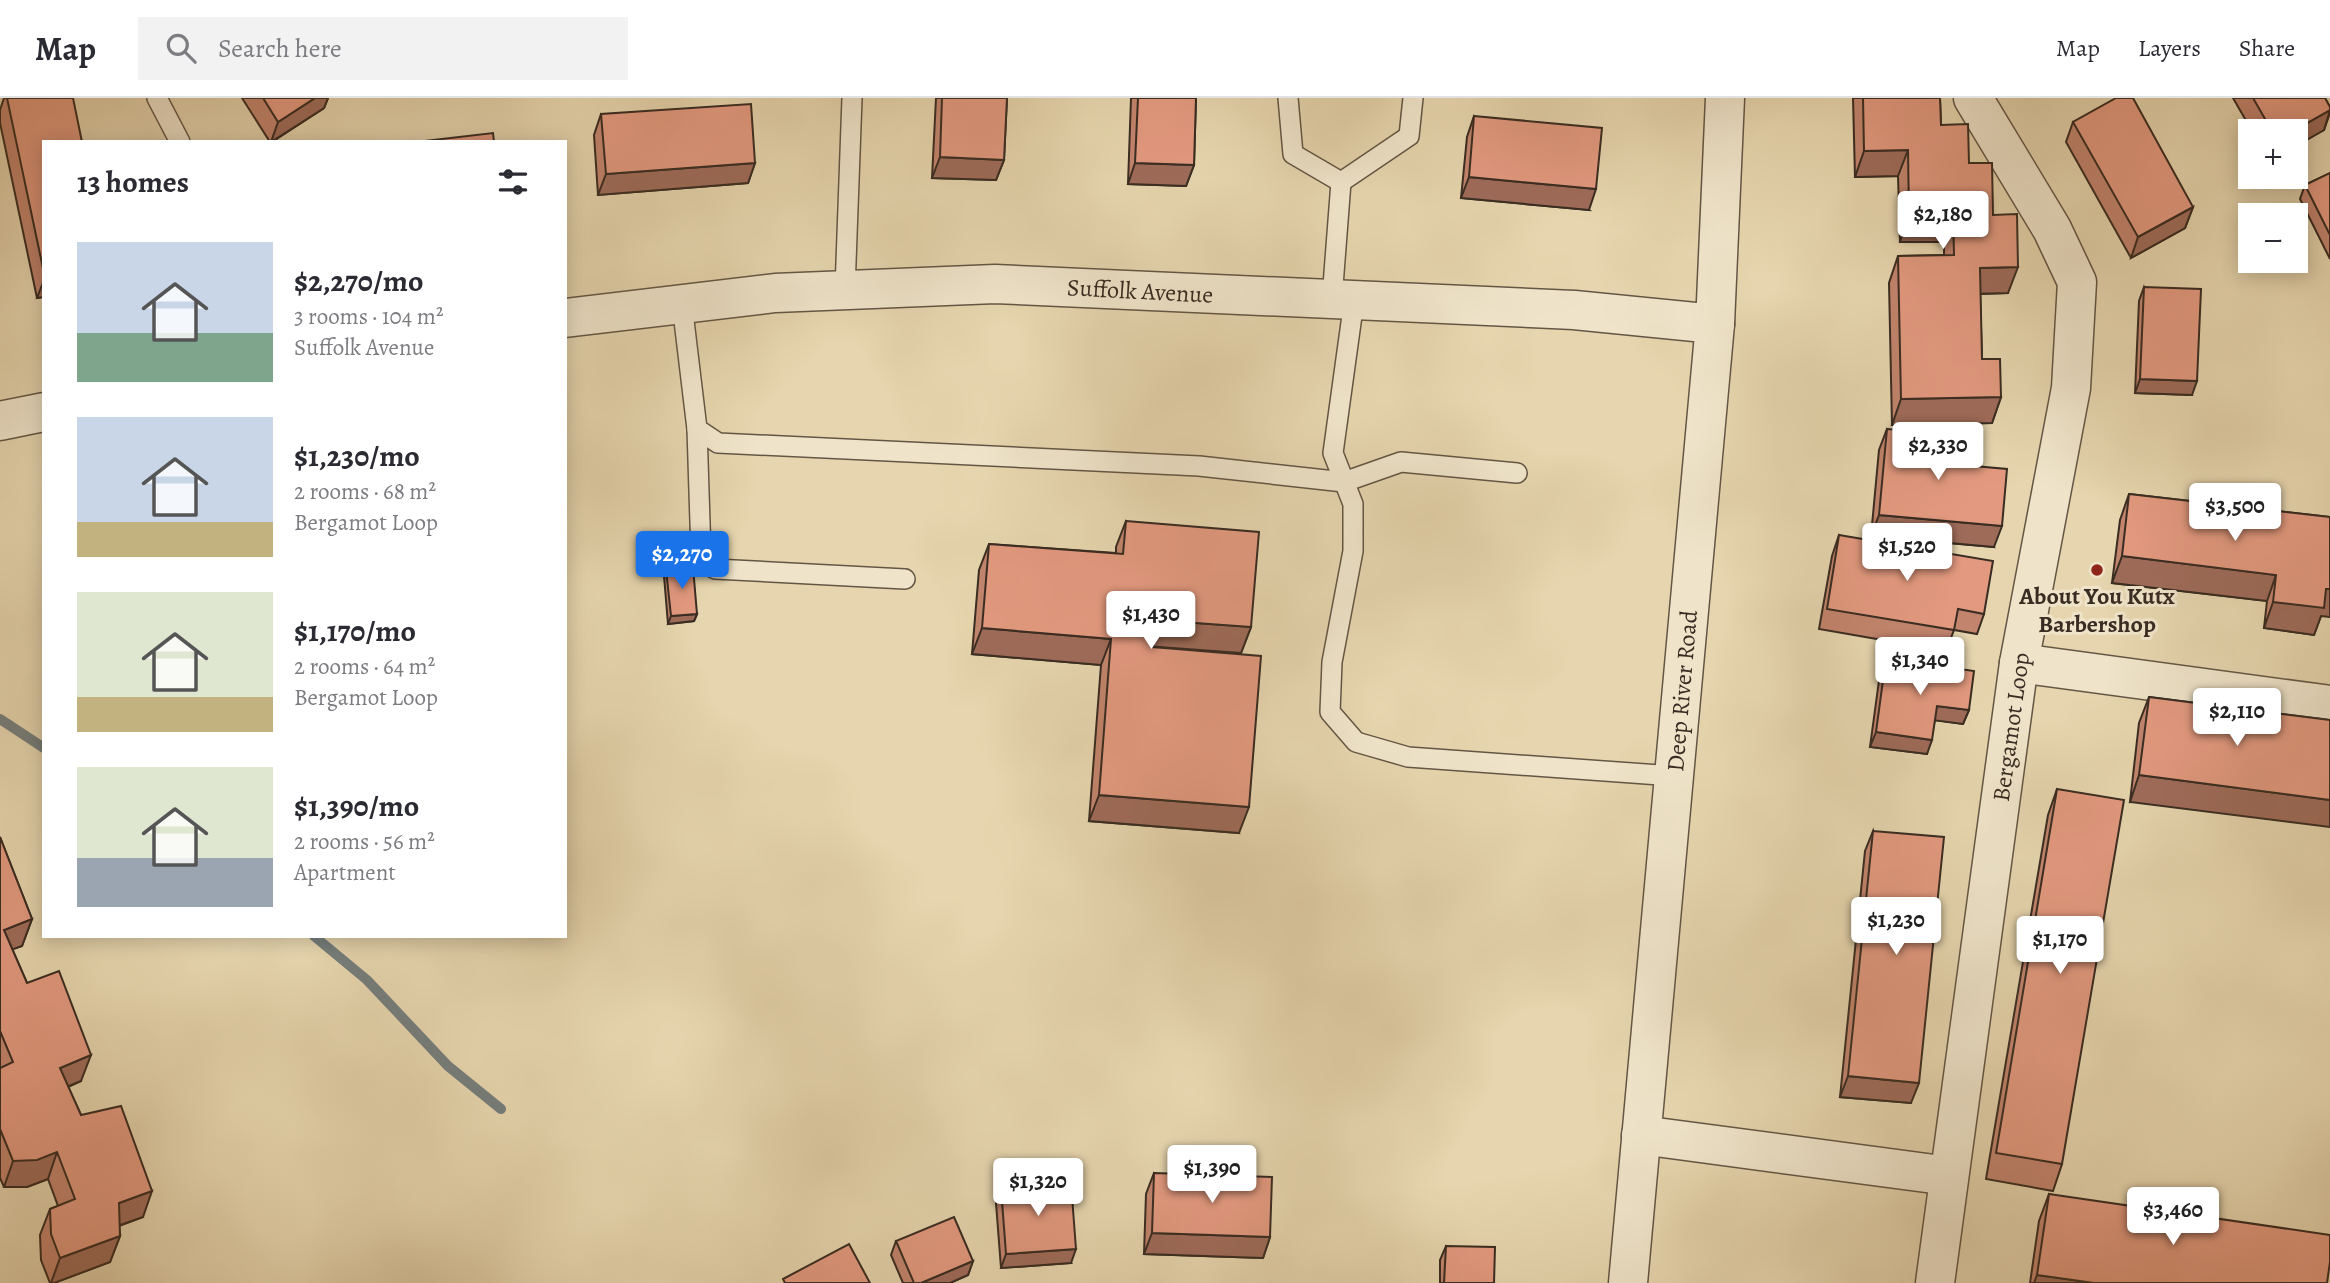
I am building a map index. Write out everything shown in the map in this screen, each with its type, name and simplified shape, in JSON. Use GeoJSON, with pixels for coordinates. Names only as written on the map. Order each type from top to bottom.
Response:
{"type":"FeatureCollection","features":[{"type":"Feature","properties":{"kind":"street","name":"Deep River Road"},"geometry":{"type":"LineString","coordinates":[[1628,1283],[1715,324],[1725,98]]}},
{"type":"Feature","properties":{"kind":"street","name":"Bergamot Loop"},"geometry":{"type":"LineString","coordinates":[[1935,1283],[2019,663],[2071,388],[2077,282],[2052,229],[1973,98]]}},
{"type":"Feature","properties":{"kind":"street","name":"Suffolk Avenue"},"geometry":{"type":"LineString","coordinates":[[567,318],[775,293],[995,284],[1574,310],[1715,324]]}},
{"type":"Feature","properties":{"kind":"street"},"geometry":{"type":"LineString","coordinates":[[0,421],[42,412]]}},
{"type":"Feature","properties":{"kind":"street"},"geometry":{"type":"LineString","coordinates":[[2019,663],[2330,705]]}},
{"type":"Feature","properties":{"kind":"street"},"geometry":{"type":"LineString","coordinates":[[1641,1135],[1949,1176]]}},
{"type":"Feature","properties":{"kind":"lane"},"geometry":{"type":"LineString","coordinates":[[157,98],[179,140]]}},
{"type":"Feature","properties":{"kind":"lane"},"geometry":{"type":"LineString","coordinates":[[845,290],[852,98]]}},
{"type":"Feature","properties":{"kind":"lane"},"geometry":{"type":"LineString","coordinates":[[1288,98],[1293,154],[1340,182]]}},
{"type":"Feature","properties":{"kind":"lane"},"geometry":{"type":"LineString","coordinates":[[1340,182],[1409,136],[1412,98]]}},
{"type":"Feature","properties":{"kind":"lane"},"geometry":{"type":"LineString","coordinates":[[1340,182],[1343,300],[1333,453],[1353,504],[1353,551],[1332,662],[1330,712],[1356,742],[1408,757],[1674,776]]}},
{"type":"Feature","properties":{"kind":"lane"},"geometry":{"type":"LineString","coordinates":[[682,303],[697,429],[701,554],[706,564],[715,569],[905,579]]}},
{"type":"Feature","properties":{"kind":"lane"},"geometry":{"type":"LineString","coordinates":[[697,429],[718,443],[1199,466],[1344,482],[1401,462],[1517,473]]}},
{"type":"Feature","properties":{"kind":"building"},"geometry":{"type":"Polygon","coordinates":[[[7,98],[73,98],[82,140],[42,140],[42,264],[7,98]]]}},
{"type":"Feature","properties":{"kind":"building"},"geometry":{"type":"Polygon","coordinates":[[[263,98],[315,98],[278,122],[263,98]]]}},
{"type":"Feature","properties":{"kind":"building"},"geometry":{"type":"Polygon","coordinates":[[[942,98],[1007,98],[1004,160],[940,157],[942,98]]]}},
{"type":"Feature","properties":{"kind":"building"},"geometry":{"type":"Polygon","coordinates":[[[1138,98],[1196,98],[1194,165],[1135,163],[1138,98]]]}},
{"type":"Feature","properties":{"kind":"building"},"geometry":{"type":"Polygon","coordinates":[[[1863,98],[1940,98],[1941,125],[1968,124],[1969,163],[1992,163],[1993,215],[2017,214],[2018,267],[1980,268],[1982,359],[2000,359],[2001,397],[1901,399],[1898,256],[1954,255],[1953,215],[1909,216],[1908,150],[1864,151],[1863,98]]]}},
{"type":"Feature","properties":{"kind":"building"},"geometry":{"type":"Polygon","coordinates":[[[2116,98],[2133,98],[2193,207],[2138,237],[2073,122],[2116,98]]]}},
{"type":"Feature","properties":{"kind":"building"},"geometry":{"type":"Polygon","coordinates":[[[2253,98],[2325,98],[2330,107],[2330,110],[2308,122],[2308,119],[2265,119],[2253,98]]]}},
{"type":"Feature","properties":{"kind":"building"},"geometry":{"type":"Polygon","coordinates":[[[751,104],[755,163],[606,174],[601,114],[751,104]]]}},
{"type":"Feature","properties":{"kind":"building"},"geometry":{"type":"Polygon","coordinates":[[[1474,116],[1602,128],[1596,189],[1469,177],[1474,116]]]}},
{"type":"Feature","properties":{"kind":"building"},"geometry":{"type":"Polygon","coordinates":[[[493,133],[494,140],[433,140],[493,133]]]}},
{"type":"Feature","properties":{"kind":"building"},"geometry":{"type":"Polygon","coordinates":[[[2330,173],[2330,235],[2307,189],[2308,184],[2330,173]]]}},
{"type":"Feature","properties":{"kind":"building"},"geometry":{"type":"Polygon","coordinates":[[[2144,287],[2201,289],[2197,381],[2140,379],[2144,287]]]}},
{"type":"Feature","properties":{"kind":"building"},"geometry":{"type":"Polygon","coordinates":[[[1887,429],[1954,435],[1951,464],[2007,469],[2002,526],[1879,515],[1887,429]]]}},
{"type":"Feature","properties":{"kind":"building"},"geometry":{"type":"Polygon","coordinates":[[[2129,494],[2330,517],[2330,589],[2326,589],[2324,608],[2273,602],[2276,575],[2122,556],[2129,494]]]}},
{"type":"Feature","properties":{"kind":"building"},"geometry":{"type":"Polygon","coordinates":[[[1126,521],[1259,532],[1251,627],[1155,620],[1153,647],[1261,656],[1249,807],[1099,795],[1111,639],[982,628],[989,544],[1123,554],[1126,521]]]}},
{"type":"Feature","properties":{"kind":"building"},"geometry":{"type":"Polygon","coordinates":[[[1839,535],[1993,561],[1984,614],[1958,609],[1954,630],[1827,609],[1839,535]]]}},
{"type":"Feature","properties":{"kind":"building"},"geometry":{"type":"Polygon","coordinates":[[[693,567],[697,614],[671,616],[666,569],[693,567]]]}},
{"type":"Feature","properties":{"kind":"building"},"geometry":{"type":"Polygon","coordinates":[[[1886,658],[1974,671],[1969,710],[1937,706],[1932,740],[1876,732],[1886,658]]]}},
{"type":"Feature","properties":{"kind":"building"},"geometry":{"type":"Polygon","coordinates":[[[2149,697],[2330,720],[2330,800],[2139,775],[2149,697]]]}},
{"type":"Feature","properties":{"kind":"building"},"geometry":{"type":"Polygon","coordinates":[[[2057,789],[2124,800],[2062,1164],[1996,1153],[2057,789]]]}},
{"type":"Feature","properties":{"kind":"building"},"geometry":{"type":"Polygon","coordinates":[[[1873,831],[1944,837],[1919,1083],[1848,1076],[1873,831]]]}},
{"type":"Feature","properties":{"kind":"building"},"geometry":{"type":"Polygon","coordinates":[[[0,837],[32,919],[4,930],[27,983],[59,971],[91,1055],[60,1068],[81,1115],[121,1106],[152,1191],[119,1203],[120,1236],[60,1258],[51,1234],[50,1209],[75,1199],[57,1152],[37,1160],[13,1161],[0,1129],[0,1068],[13,1062],[0,1031],[0,837]]]}},
{"type":"Feature","properties":{"kind":"building"},"geometry":{"type":"Polygon","coordinates":[[[1154,1173],[1272,1177],[1270,1237],[1152,1233],[1154,1173]]]}},
{"type":"Feature","properties":{"kind":"building"},"geometry":{"type":"Polygon","coordinates":[[[1071,1183],[1076,1249],[1006,1254],[1001,1188],[1071,1183]]]}},
{"type":"Feature","properties":{"kind":"building"},"geometry":{"type":"Polygon","coordinates":[[[2049,1194],[2330,1235],[2327,1283],[2094,1283],[2037,1275],[2049,1194]]]}},
{"type":"Feature","properties":{"kind":"building"},"geometry":{"type":"Polygon","coordinates":[[[954,1217],[973,1261],[921,1283],[914,1283],[896,1241],[954,1217]]]}},
{"type":"Feature","properties":{"kind":"building"},"geometry":{"type":"Polygon","coordinates":[[[849,1244],[870,1283],[785,1283],[783,1279],[849,1244]]]}},
{"type":"Feature","properties":{"kind":"building"},"geometry":{"type":"Polygon","coordinates":[[[1446,1246],[1495,1247],[1494,1283],[1444,1283],[1446,1246]]]}},
{"type":"Feature","properties":{"kind":"waterway"},"geometry":{"type":"LineString","coordinates":[[0,719],[42,747]]}},
{"type":"Feature","properties":{"kind":"waterway"},"geometry":{"type":"LineString","coordinates":[[316,938],[367,980],[448,1066],[501,1109]]}},
{"type":"Feature","properties":{"kind":"place","name":"About You Kutx Barbershop"},"geometry":{"type":"Point","coordinates":[2097,570]}}]}
